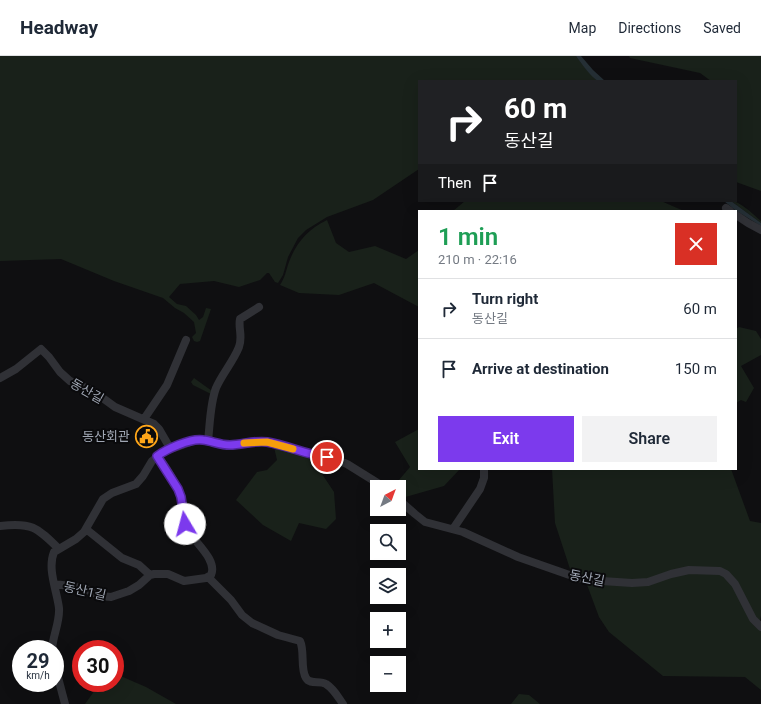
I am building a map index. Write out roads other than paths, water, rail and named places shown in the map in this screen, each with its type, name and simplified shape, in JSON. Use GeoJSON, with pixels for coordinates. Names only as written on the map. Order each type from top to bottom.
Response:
{"type":"FeatureCollection","features":[{"type":"Feature","properties":{"kind":"street"},"geometry":{"type":"LineString","coordinates":[[737,216],[761,230]]}},
{"type":"Feature","properties":{"kind":"street"},"geometry":{"type":"LineString","coordinates":[[208,441],[214,393],[220,379],[228,368],[240,344],[240,319],[259,306]]}},
{"type":"Feature","properties":{"kind":"street"},"geometry":{"type":"LineString","coordinates":[[144,419],[168,385],[186,340]]}},
{"type":"Feature","properties":{"kind":"street","name":"동산길"},"geometry":{"type":"LineString","coordinates":[[0,378],[16,369],[41,349],[49,356],[60,372],[70,382],[93,391],[115,407],[151,422],[159,429],[170,448]]}},
{"type":"Feature","properties":{"kind":"street"},"geometry":{"type":"LineString","coordinates":[[52,640],[59,610],[52,561],[54,552],[58,548],[76,539],[86,529],[103,499],[112,493],[136,484],[157,456],[170,448],[196,440],[228,445],[267,442],[316,456],[337,459],[372,480]]}},
{"type":"Feature","properties":{"kind":"street"},"geometry":{"type":"LineString","coordinates":[[86,529],[122,558],[139,565],[150,575],[159,573],[168,574],[184,581],[208,577],[212,572],[211,561],[187,528],[178,489],[157,456]]}},
{"type":"Feature","properties":{"kind":"street"},"geometry":{"type":"LineString","coordinates":[[453,529],[480,489],[484,478],[484,470]]}},
{"type":"Feature","properties":{"kind":"street","name":"동산길"},"geometry":{"type":"LineString","coordinates":[[406,506],[425,522],[453,529],[518,557],[566,574],[590,580],[620,583],[641,583],[689,570],[720,572],[726,574],[734,581],[753,619],[761,627]]}},
{"type":"Feature","properties":{"kind":"street"},"geometry":{"type":"LineString","coordinates":[[0,526],[30,526],[42,533],[58,548]]}},
{"type":"Feature","properties":{"kind":"street","name":"동산1길"},"geometry":{"type":"LineString","coordinates":[[55,584],[83,588],[101,596],[111,597],[130,592],[150,575]]}},
{"type":"Feature","properties":{"kind":"street"},"geometry":{"type":"LineString","coordinates":[[208,577],[231,600],[242,615],[252,623],[278,635],[300,640],[306,678],[309,681],[327,684],[336,693],[343,704]]}},
{"type":"Feature","properties":{"kind":"street"},"geometry":{"type":"LineString","coordinates":[[62,692],[65,704]]}},
{"type":"Feature","properties":{"kind":"place","name":"동산회관"},"geometry":{"type":"Point","coordinates":[146,436]}}]}
